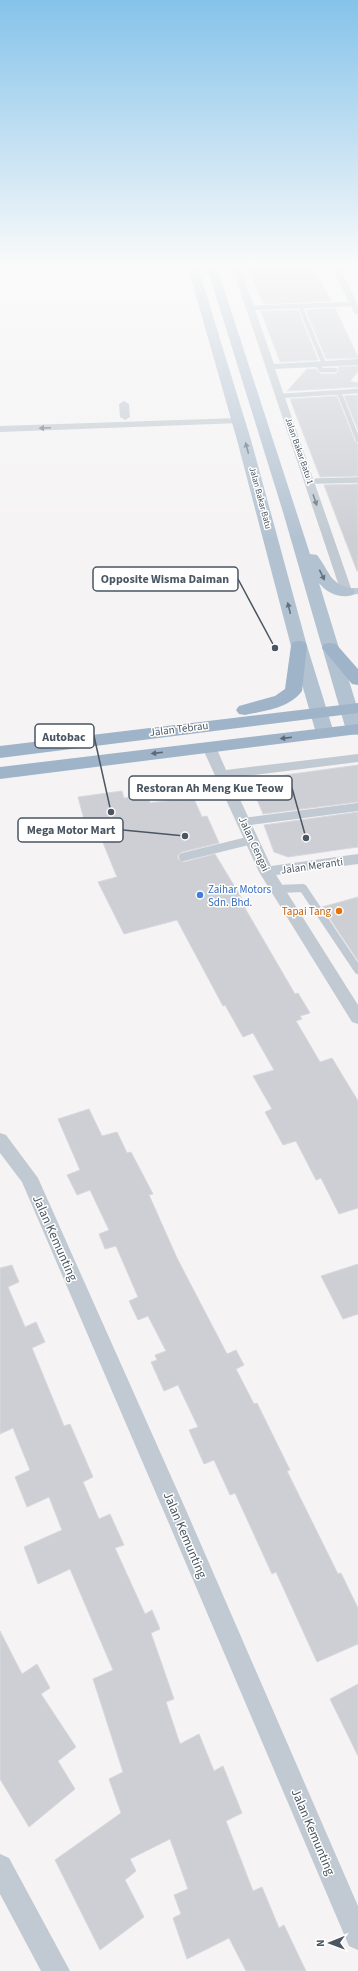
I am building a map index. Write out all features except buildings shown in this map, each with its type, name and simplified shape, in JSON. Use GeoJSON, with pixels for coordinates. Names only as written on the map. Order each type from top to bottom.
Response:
{"type":"FeatureCollection","features":[{"type":"Feature","properties":{"kind":"highway"},"geometry":{"type":"LineString","coordinates":[[9,750],[126,724],[244,710],[281,700],[293,691],[299,646]]}},
{"type":"Feature","properties":{"kind":"highway"},"geometry":{"type":"LineString","coordinates":[[330,648],[358,680]]}},
{"type":"Feature","properties":{"kind":"highway","name":"Jalan Tebrau"},"geometry":{"type":"LineString","coordinates":[[9,750],[353,708]]}},
{"type":"Feature","properties":{"kind":"highway","name":"Jalan Tebrau"},"geometry":{"type":"LineString","coordinates":[[0,773],[356,730]]}},
{"type":"Feature","properties":{"kind":"main road","name":"Jalan Bakar Batu"},"geometry":{"type":"LineString","coordinates":[[221,356],[240,417],[299,646],[324,733]]}},
{"type":"Feature","properties":{"kind":"main road"},"geometry":{"type":"LineString","coordinates":[[236,356],[251,403],[248,415],[240,417]]}},
{"type":"Feature","properties":{"kind":"main road"},"geometry":{"type":"LineString","coordinates":[[240,356],[302,550],[330,648],[353,708],[356,730]]}},
{"type":"Feature","properties":{"kind":"main road"},"geometry":{"type":"LineString","coordinates":[[240,417],[257,425],[274,476],[290,512]]}},
{"type":"Feature","properties":{"kind":"main road"},"geometry":{"type":"LineString","coordinates":[[302,550],[313,559],[327,584],[333,589],[352,591]]}},
{"type":"Feature","properties":{"kind":"street","name":"Jalan Bakar Batu 1"},"geometry":{"type":"LineString","coordinates":[[266,356],[352,591]]}},
{"type":"Feature","properties":{"kind":"street"},"geometry":{"type":"LineString","coordinates":[[270,367],[358,362]]}},
{"type":"Feature","properties":{"kind":"street"},"geometry":{"type":"LineString","coordinates":[[124,404],[125,418]]}},
{"type":"Feature","properties":{"kind":"street"},"geometry":{"type":"LineString","coordinates":[[0,421],[240,417]]}},
{"type":"Feature","properties":{"kind":"street"},"geometry":{"type":"LineString","coordinates":[[0,429],[240,417]]}},
{"type":"Feature","properties":{"kind":"street","name":"Jalan Cengai"},"geometry":{"type":"LineString","coordinates":[[209,747],[266,872],[358,1018]]}},
{"type":"Feature","properties":{"kind":"street"},"geometry":{"type":"LineString","coordinates":[[223,779],[358,758]]}},
{"type":"Feature","properties":{"kind":"street","name":"Jalan Meranti"},"geometry":{"type":"LineString","coordinates":[[266,872],[358,859]]}},
{"type":"Feature","properties":{"kind":"street","name":"Jalan Kemunting"},"geometry":{"type":"LineString","coordinates":[[0,1140],[29,1178],[175,1511],[358,1937]]}},
{"type":"Feature","properties":{"kind":"street"},"geometry":{"type":"LineString","coordinates":[[0,1867],[56,1971]]}},
{"type":"Feature","properties":{"kind":"lane"},"geometry":{"type":"LineString","coordinates":[[317,356],[321,370],[335,370]]}},
{"type":"Feature","properties":{"kind":"lane"},"geometry":{"type":"LineString","coordinates":[[280,396],[358,391]]}},
{"type":"Feature","properties":{"kind":"lane"},"geometry":{"type":"LineString","coordinates":[[339,392],[358,440]]}},
{"type":"Feature","properties":{"kind":"lane"},"geometry":{"type":"LineString","coordinates":[[317,481],[358,480]]}},
{"type":"Feature","properties":{"kind":"lane"},"geometry":{"type":"LineString","coordinates":[[151,792],[223,779]]}},
{"type":"Feature","properties":{"kind":"lane"},"geometry":{"type":"LineString","coordinates":[[243,822],[358,807]]}},
{"type":"Feature","properties":{"kind":"lane"},"geometry":{"type":"LineString","coordinates":[[183,857],[252,840]]}},
{"type":"Feature","properties":{"kind":"lane"},"geometry":{"type":"LineString","coordinates":[[277,889],[303,888],[358,970]]}},
{"type":"Feature","properties":{"kind":"place","name":"Opposite Wisma Daiman"},"geometry":{"type":"Point","coordinates":[275,648]}},
{"type":"Feature","properties":{"kind":"place","name":"Autobac"},"geometry":{"type":"Point","coordinates":[111,812]}},
{"type":"Feature","properties":{"kind":"place","name":"Mega Motor Mart"},"geometry":{"type":"Point","coordinates":[185,836]}},
{"type":"Feature","properties":{"kind":"place","name":"Restoran Ah Meng Kue Teow"},"geometry":{"type":"Point","coordinates":[306,838]}},
{"type":"Feature","properties":{"kind":"place","name":"Zaihar Motors Sdn. Bhd."},"geometry":{"type":"Point","coordinates":[200,895]}},
{"type":"Feature","properties":{"kind":"place","name":"Tapai Tang"},"geometry":{"type":"Point","coordinates":[339,911]}}]}
